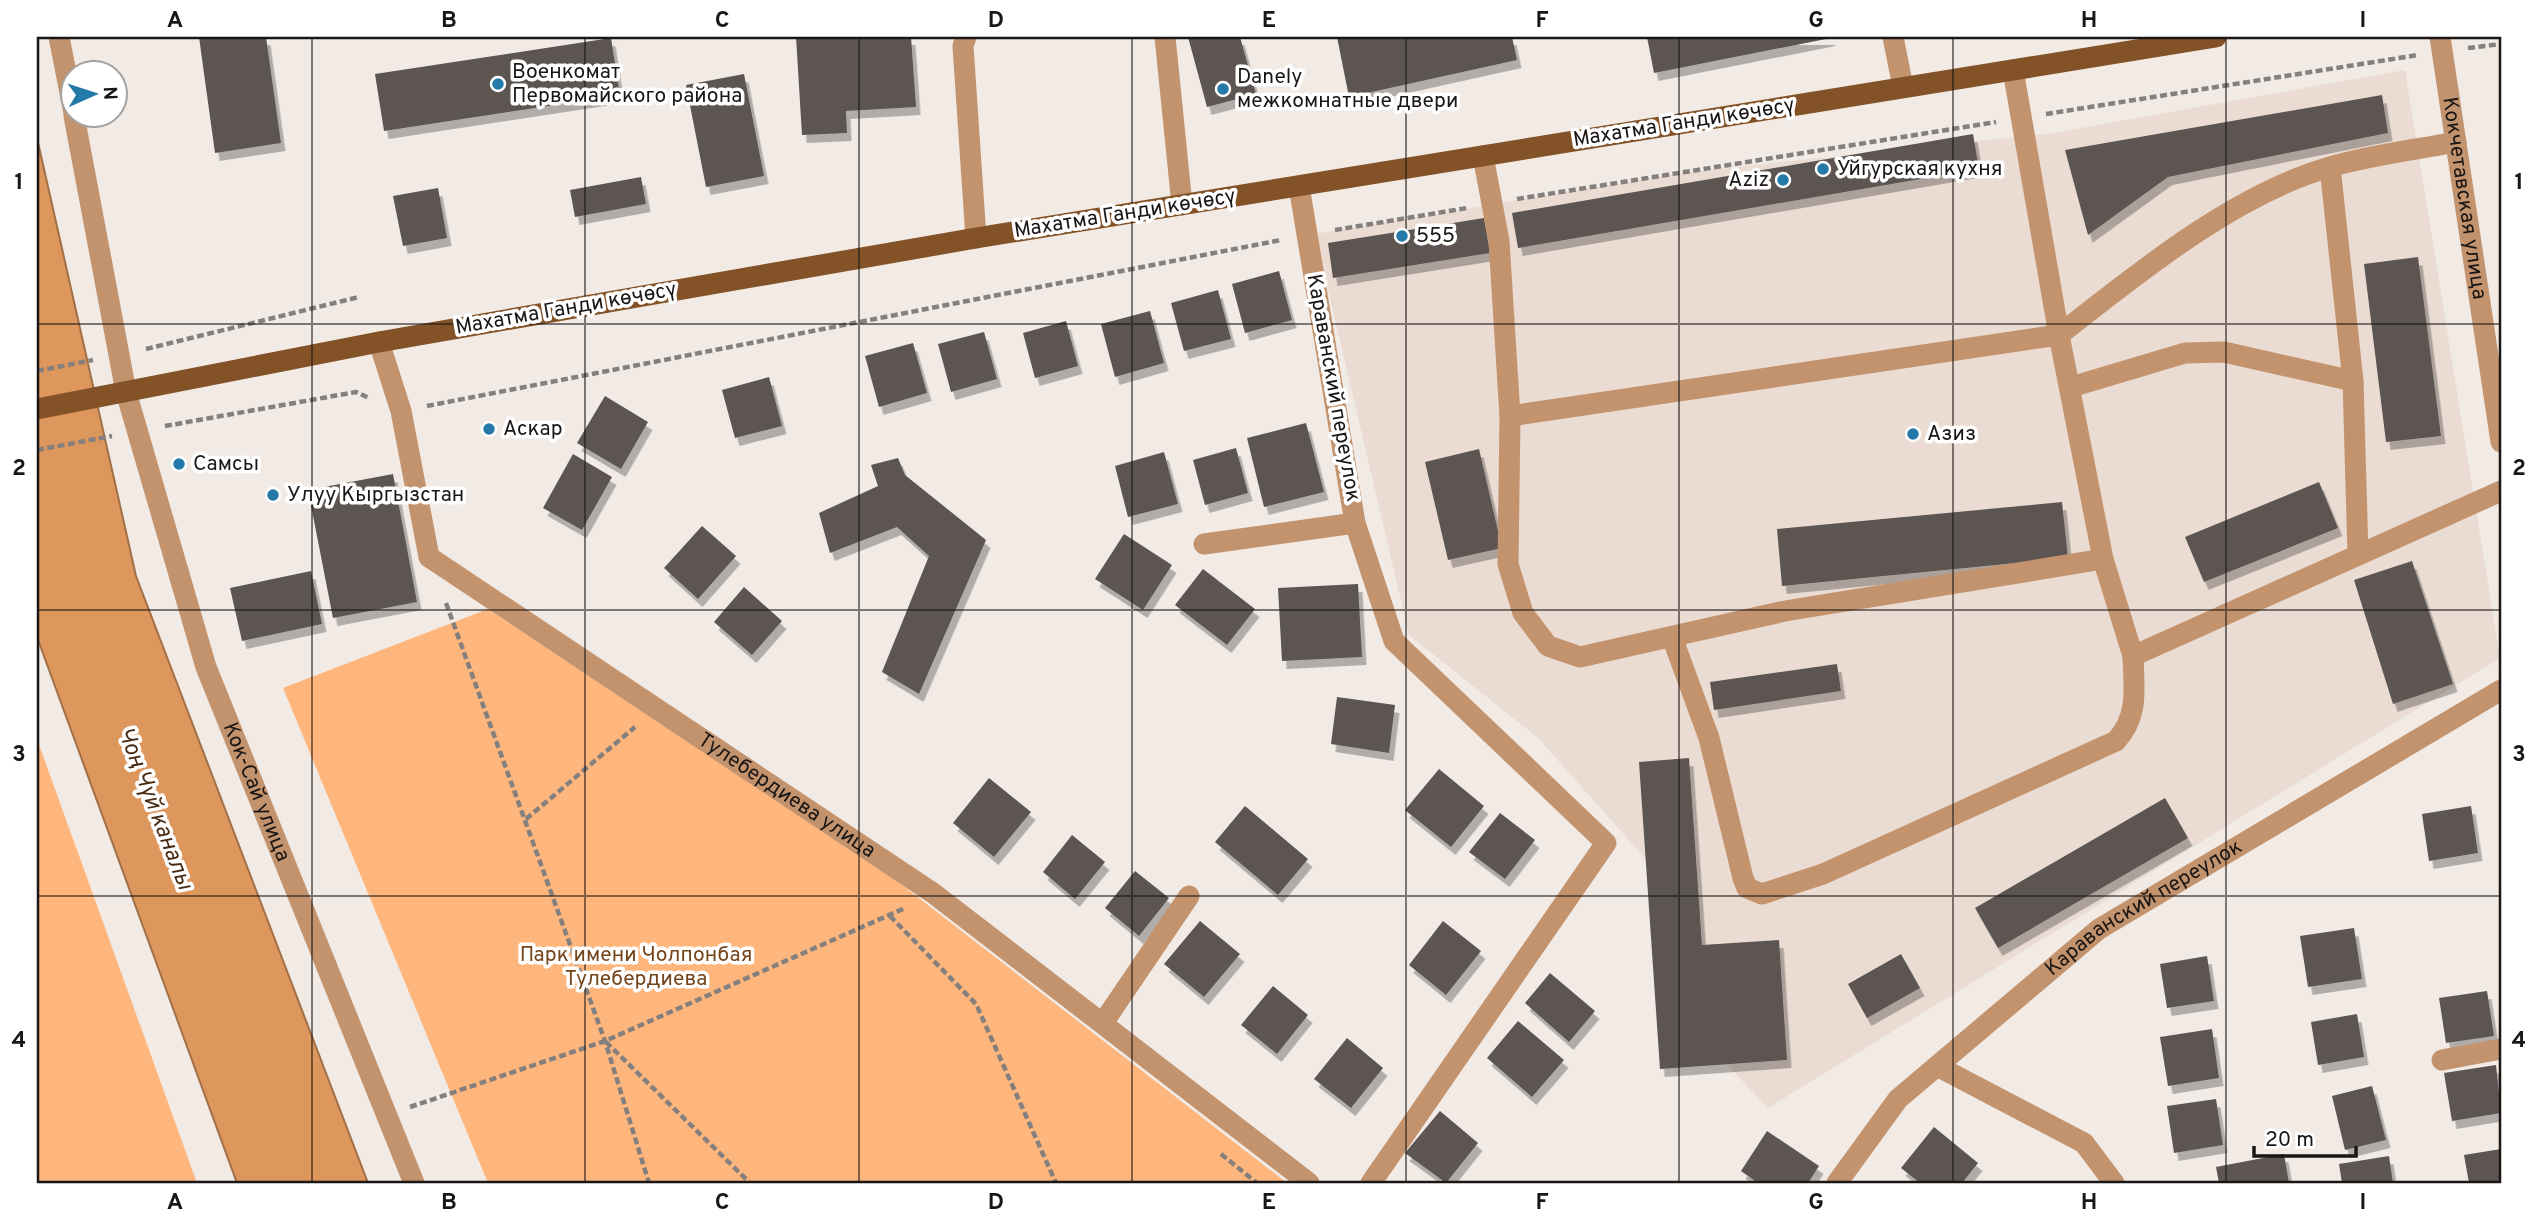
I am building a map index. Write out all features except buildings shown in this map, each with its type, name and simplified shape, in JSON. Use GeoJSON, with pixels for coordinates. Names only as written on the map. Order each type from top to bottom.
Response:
{"type":"FeatureCollection","features":[{"type":"Feature","properties":{"kind":"main road","name":"Махатма Ганди көчөсү"},"geometry":{"type":"LineString","coordinates":[[37,409],[379,342],[976,238],[2216,37]]}},
{"type":"Feature","properties":{"kind":"street","name":"Кок-Сай улица"},"geometry":{"type":"LineString","coordinates":[[59,37],[63,60]]}},
{"type":"Feature","properties":{"kind":"street"},"geometry":{"type":"LineString","coordinates":[[967,37],[963,46],[976,238]]}},
{"type":"Feature","properties":{"kind":"street"},"geometry":{"type":"LineString","coordinates":[[1165,37],[1182,205]]}},
{"type":"Feature","properties":{"kind":"street"},"geometry":{"type":"LineString","coordinates":[[1893,37],[1903,87]]}},
{"type":"Feature","properties":{"kind":"street","name":"Кокчетавская улица"},"geometry":{"type":"LineString","coordinates":[[2440,37],[2501,442]]}},
{"type":"Feature","properties":{"kind":"street"},"geometry":{"type":"LineString","coordinates":[[1671,637],[1709,738],[1743,878],[1752,892],[1762,894],[1823,874],[2116,741],[2127,729],[2133,716],[2133,656],[2103,559],[2059,335],[2013,69]]}},
{"type":"Feature","properties":{"kind":"street","name":"Кок-Сай улица"},"geometry":{"type":"LineString","coordinates":[[77,130],[125,392],[206,667],[414,1183]]}},
{"type":"Feature","properties":{"kind":"street"},"geometry":{"type":"LineString","coordinates":[[1510,416],[2059,335],[2164,253],[2274,188],[2330,167],[2456,142]]}},
{"type":"Feature","properties":{"kind":"street"},"geometry":{"type":"LineString","coordinates":[[1483,156],[1499,240],[1510,416],[1508,564],[1523,614],[1548,646],[1580,657],[1785,611],[2103,559]]}},
{"type":"Feature","properties":{"kind":"street"},"geometry":{"type":"LineString","coordinates":[[2330,167],[2353,381],[2358,555]]}},
{"type":"Feature","properties":{"kind":"street","name":"Караванский переулок"},"geometry":{"type":"LineString","coordinates":[[1204,544],[1355,523],[1299,186]]}},
{"type":"Feature","properties":{"kind":"street","name":"Тулебердиева улица"},"geometry":{"type":"LineString","coordinates":[[379,342],[401,411],[429,557],[658,707],[933,893],[1308,1183]]}},
{"type":"Feature","properties":{"kind":"street"},"geometry":{"type":"LineString","coordinates":[[2071,387],[2185,353],[2224,352],[2353,381]]}},
{"type":"Feature","properties":{"kind":"street"},"geometry":{"type":"LineString","coordinates":[[2133,656],[2501,491]]}},
{"type":"Feature","properties":{"kind":"street"},"geometry":{"type":"LineString","coordinates":[[1355,523],[1394,641],[1606,843],[1371,1183]]}},
{"type":"Feature","properties":{"kind":"street","name":"Караванский переулок"},"geometry":{"type":"LineString","coordinates":[[1837,1183],[1898,1099],[2099,929],[2501,691]]}},
{"type":"Feature","properties":{"kind":"street"},"geometry":{"type":"LineString","coordinates":[[1103,1023],[1189,896]]}},
{"type":"Feature","properties":{"kind":"street"},"geometry":{"type":"LineString","coordinates":[[2442,1060],[2501,1049]]}},
{"type":"Feature","properties":{"kind":"street"},"geometry":{"type":"LineString","coordinates":[[1937,1066],[2084,1143],[2114,1183]]}},
{"type":"Feature","properties":{"kind":"path"},"geometry":{"type":"LineString","coordinates":[[37,371],[118,356],[359,297]]}},
{"type":"Feature","properties":{"kind":"path"},"geometry":{"type":"LineString","coordinates":[[37,450],[136,431]]}},
{"type":"Feature","properties":{"kind":"path"},"geometry":{"type":"LineString","coordinates":[[446,604],[605,1041],[649,1183]]}},
{"type":"Feature","properties":{"kind":"path"},"geometry":{"type":"LineString","coordinates":[[526,818],[658,707]]}},
{"type":"Feature","properties":{"kind":"path"},"geometry":{"type":"LineString","coordinates":[[386,1116],[605,1041],[890,916],[933,893]]}},
{"type":"Feature","properties":{"kind":"path"},"geometry":{"type":"LineString","coordinates":[[890,916],[976,1004],[1056,1183]]}},
{"type":"Feature","properties":{"kind":"path"},"geometry":{"type":"LineString","coordinates":[[605,1041],[750,1183]]}},
{"type":"Feature","properties":{"kind":"shaded area","name":"Азиз"},"geometry":{"type":"Polygon","coordinates":[[[2405,70],[2500,658],[1768,1108],[1686,1021],[1670,886],[1537,737],[1409,635],[1315,234],[1680,173],[2053,133],[2405,70]]]}},
{"type":"Feature","properties":{"kind":"green space","name":"Парк имени Чолпонбая Тулебердиева"},"geometry":{"type":"Polygon","coordinates":[[[488,609],[884,871],[1287,1183],[488,1183],[283,688],[488,609]]]}},
{"type":"Feature","properties":{"kind":"green space"},"geometry":{"type":"Polygon","coordinates":[[[37,739],[197,1183],[37,1183],[37,739]]]}},
{"type":"Feature","properties":{"kind":"water","name":"Чоң Чүй каналы"},"geometry":{"type":"Polygon","coordinates":[[[37,138],[136,576],[368,1183],[237,1183],[37,637],[37,138]]]}},
{"type":"Feature","properties":{"kind":"place","name":"Военкомат Первомайского района"},"geometry":{"type":"Point","coordinates":[498,84]}},
{"type":"Feature","properties":{"kind":"place","name":"Danely межкомнатные двери"},"geometry":{"type":"Point","coordinates":[1223,89]}},
{"type":"Feature","properties":{"kind":"place","name":"Уйгурская кухня"},"geometry":{"type":"Point","coordinates":[1823,169]}},
{"type":"Feature","properties":{"kind":"place","name":"Aziz"},"geometry":{"type":"Point","coordinates":[1783,180]}},
{"type":"Feature","properties":{"kind":"place","name":"555"},"geometry":{"type":"Point","coordinates":[1402,236]}},
{"type":"Feature","properties":{"kind":"place","name":"Аскар"},"geometry":{"type":"Point","coordinates":[489,429]}},
{"type":"Feature","properties":{"kind":"place","name":"Азиз"},"geometry":{"type":"Point","coordinates":[1913,434]}},
{"type":"Feature","properties":{"kind":"place","name":"Самсы"},"geometry":{"type":"Point","coordinates":[179,464]}},
{"type":"Feature","properties":{"kind":"place","name":"Улуу Кыргызстан"},"geometry":{"type":"Point","coordinates":[273,495]}}]}
